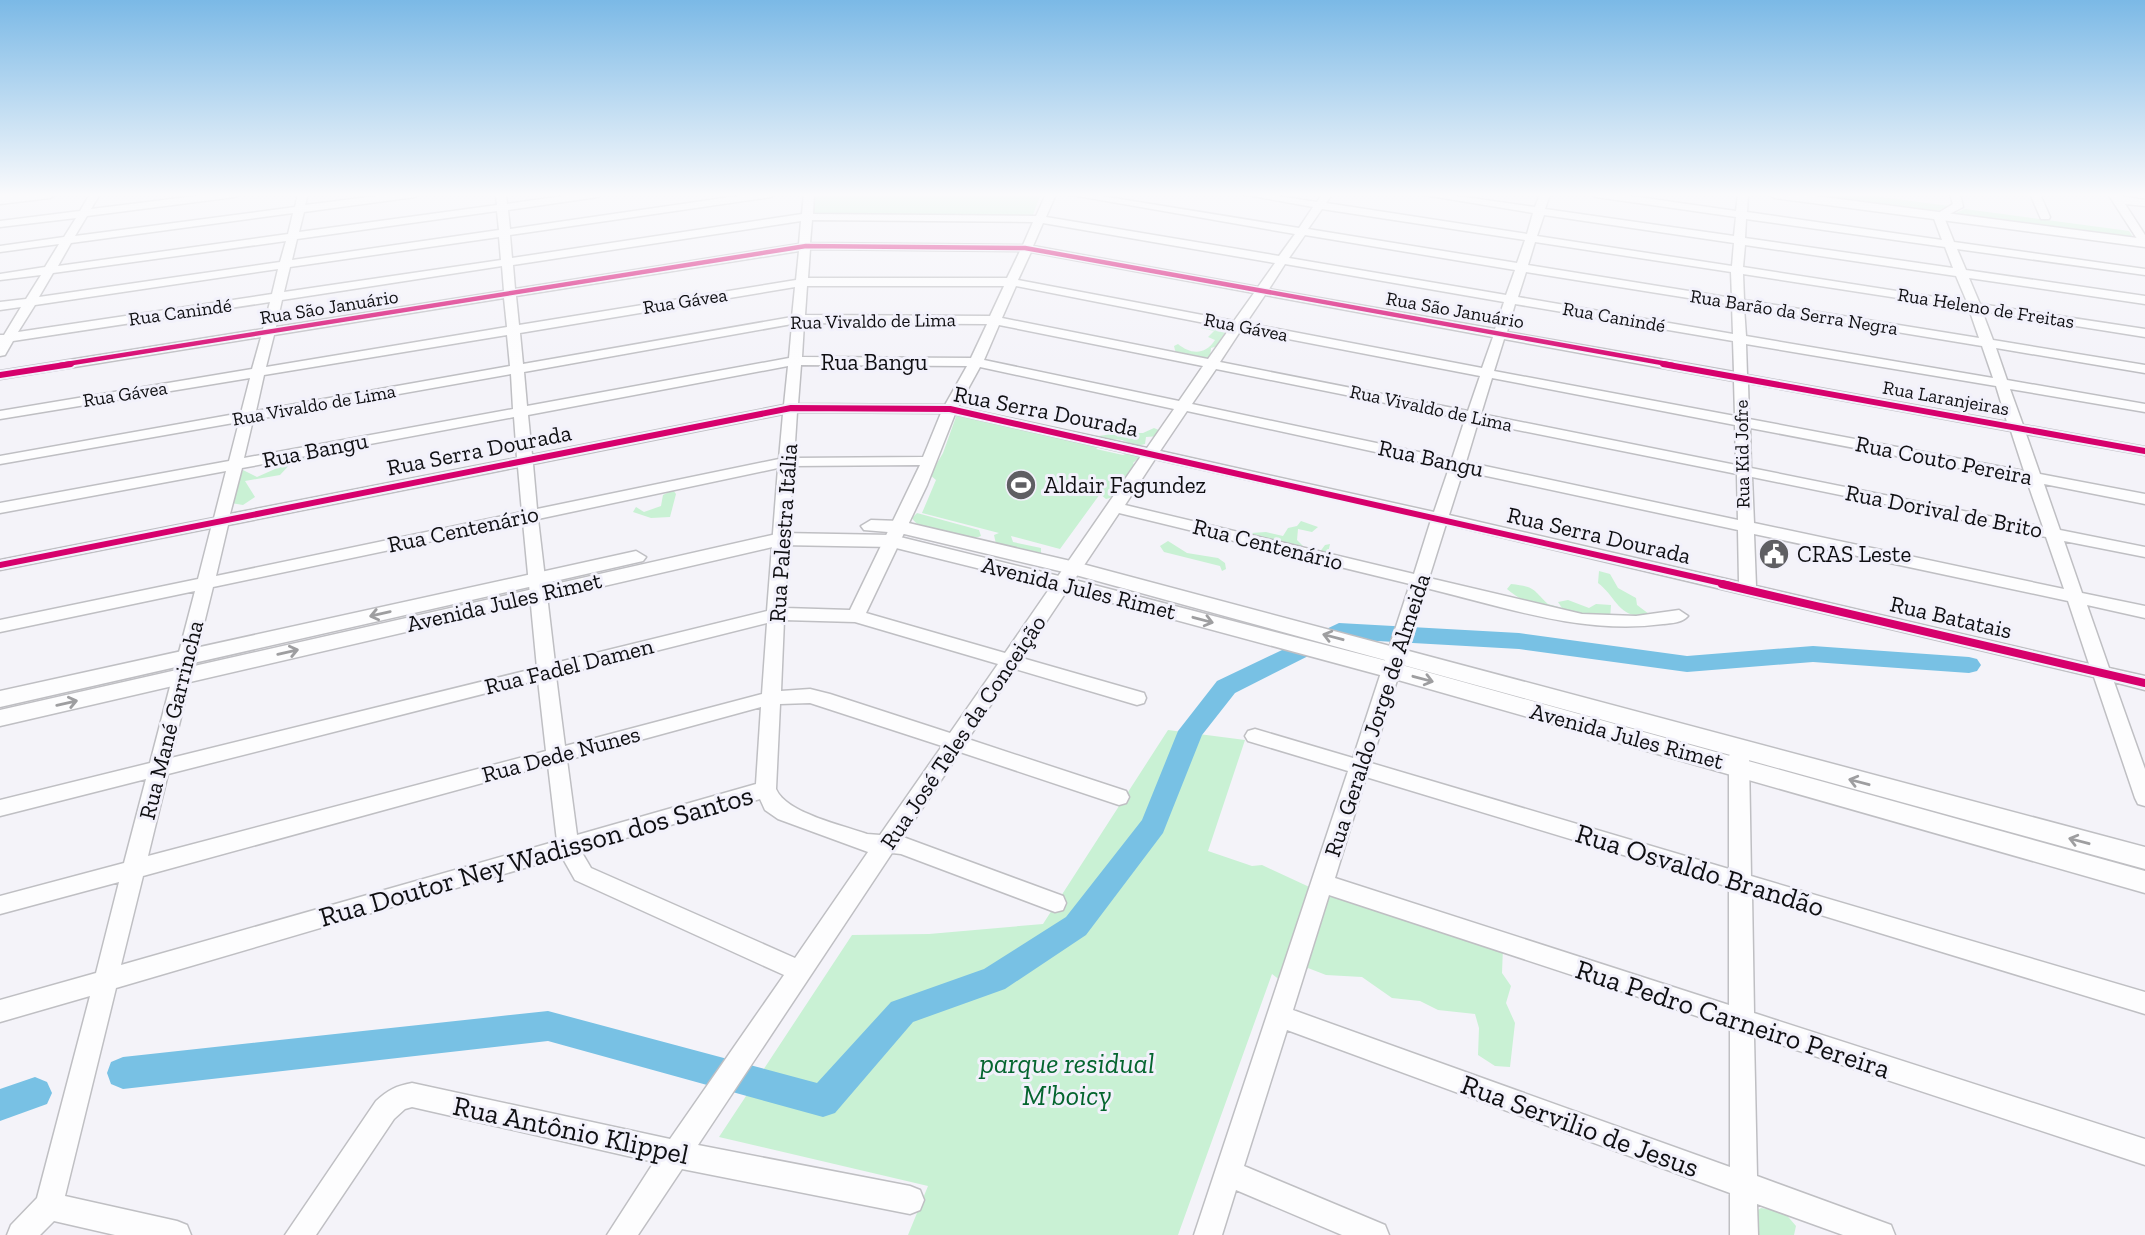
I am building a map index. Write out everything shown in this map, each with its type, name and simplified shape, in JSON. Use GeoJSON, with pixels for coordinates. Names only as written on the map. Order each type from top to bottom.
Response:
{"type":"FeatureCollection","features":[{"type":"Feature","properties":{"kind":"main road","name":"Avenida Jules Rimet"},"geometry":{"type":"LineString","coordinates":[[0,718],[185,667],[781,531],[896,534],[1069,575],[1394,662],[1739,759],[2145,882]]}},
{"type":"Feature","properties":{"kind":"main road","name":"Avenida Jules Rimet"},"geometry":{"type":"LineString","coordinates":[[0,699],[185,667]]}},
{"type":"Feature","properties":{"kind":"main road","name":"Avenida Jules Rimet"},"geometry":{"type":"LineString","coordinates":[[1739,759],[2145,858]]}},
{"type":"Feature","properties":{"kind":"street"},"geometry":{"type":"LineString","coordinates":[[0,352],[4,338],[31,301],[60,252]]}},
{"type":"Feature","properties":{"kind":"street"},"geometry":{"type":"LineString","coordinates":[[0,277],[180,252]]}},
{"type":"Feature","properties":{"kind":"street","name":"Rua Mané Garrincha"},"geometry":{"type":"LineString","coordinates":[[21,1235],[49,1206],[288,252]]}},
{"type":"Feature","properties":{"kind":"street"},"geometry":{"type":"LineString","coordinates":[[0,306],[377,252]]}},
{"type":"Feature","properties":{"kind":"street"},"geometry":{"type":"LineString","coordinates":[[507,252],[537,587],[568,847],[583,874],[800,971]]}},
{"type":"Feature","properties":{"kind":"street","name":"Rua Canindé"},"geometry":{"type":"LineString","coordinates":[[4,338],[586,252]]}},
{"type":"Feature","properties":{"kind":"street","name":"Rua São Januário"},"geometry":{"type":"LineString","coordinates":[[0,375],[771,252]]}},
{"type":"Feature","properties":{"kind":"street","name":"Rua Palestra Itália"},"geometry":{"type":"LineString","coordinates":[[766,789],[781,531],[806,252]]}},
{"type":"Feature","properties":{"kind":"street"},"geometry":{"type":"LineString","coordinates":[[856,616],[896,534],[950,409],[976,362],[1024,252]]}},
{"type":"Feature","properties":{"kind":"street","name":"Rua São Januário"},"geometry":{"type":"LineString","coordinates":[[1046,252],[1740,377]]}},
{"type":"Feature","properties":{"kind":"street","name":"Rua Canindé"},"geometry":{"type":"LineString","coordinates":[[1233,252],[2145,408]]}},
{"type":"Feature","properties":{"kind":"street","name":"Rua José Teles da Conceição"},"geometry":{"type":"LineString","coordinates":[[621,1235],[1288,252]]}},
{"type":"Feature","properties":{"kind":"street","name":"Rua Barão da Serra Negra"},"geometry":{"type":"LineString","coordinates":[[1425,252],[2145,369]]}},
{"type":"Feature","properties":{"kind":"street","name":"Rua Geraldo Jorge de Almeida"},"geometry":{"type":"LineString","coordinates":[[1208,1235],[1526,252]]}},
{"type":"Feature","properties":{"kind":"street","name":"Rua Heleno de Freitas"},"geometry":{"type":"LineString","coordinates":[[1619,252],[2145,333]]}},
{"type":"Feature","properties":{"kind":"street","name":"Rua Kid Jofre"},"geometry":{"type":"LineString","coordinates":[[1738,252],[1744,527],[1748,588]]}},
{"type":"Feature","properties":{"kind":"street"},"geometry":{"type":"LineString","coordinates":[[1816,252],[2145,300]]}},
{"type":"Feature","properties":{"kind":"street"},"geometry":{"type":"LineString","coordinates":[[1950,252],[2001,383],[2101,673],[2139,764],[2145,799]]}},
{"type":"Feature","properties":{"kind":"street"},"geometry":{"type":"LineString","coordinates":[[2006,252],[2145,272]]}},
{"type":"Feature","properties":{"kind":"street","name":"Rua Gávea"},"geometry":{"type":"LineString","coordinates":[[0,415],[803,282],[1010,282],[1742,422]]}},
{"type":"Feature","properties":{"kind":"street","name":"Rua Vivaldo de Lima"},"geometry":{"type":"LineString","coordinates":[[0,460],[800,319],[994,320],[1744,471]]}},
{"type":"Feature","properties":{"kind":"street","name":"Rua Bangu"},"geometry":{"type":"LineString","coordinates":[[0,508],[795,362],[976,362],[2145,612]]}},
{"type":"Feature","properties":{"kind":"street","name":"Rua Laranjeiras"},"geometry":{"type":"LineString","coordinates":[[1740,377],[2145,451]]}},
{"type":"Feature","properties":{"kind":"street","name":"Rua Serra Dourada"},"geometry":{"type":"LineString","coordinates":[[0,565],[791,408],[950,409],[1152,452],[1748,588]]}},
{"type":"Feature","properties":{"kind":"street","name":"Rua Couto Pereira"},"geometry":{"type":"LineString","coordinates":[[1742,422],[2145,499]]}},
{"type":"Feature","properties":{"kind":"street","name":"Rua Centenário"},"geometry":{"type":"LineString","coordinates":[[0,626],[787,462],[929,461]]}},
{"type":"Feature","properties":{"kind":"street","name":"Rua Dorival de Brito"},"geometry":{"type":"LineString","coordinates":[[1744,471],[2145,552]]}},
{"type":"Feature","properties":{"kind":"street","name":"Rua Centenário"},"geometry":{"type":"LineString","coordinates":[[1115,507],[1582,620],[1636,622],[1679,616]]}},
{"type":"Feature","properties":{"kind":"street","name":"Rua Batatais"},"geometry":{"type":"LineString","coordinates":[[1748,588],[2145,683]]}},
{"type":"Feature","properties":{"kind":"street","name":"Rua Fadel Damen"},"geometry":{"type":"LineString","coordinates":[[0,808],[778,614],[856,616],[1137,698]]}},
{"type":"Feature","properties":{"kind":"street","name":"Rua Dede Nunes"},"geometry":{"type":"LineString","coordinates":[[0,905],[771,698],[810,696],[957,741],[1119,797]]}},
{"type":"Feature","properties":{"kind":"street","name":"Rua Osvaldo Brandão"},"geometry":{"type":"LineString","coordinates":[[1255,736],[2145,1003]]}},
{"type":"Feature","properties":{"kind":"street"},"geometry":{"type":"LineString","coordinates":[[1739,759],[1744,1235]]}},
{"type":"Feature","properties":{"kind":"street","name":"Rua Doutor Ney Wadisson dos Santos"},"geometry":{"type":"LineString","coordinates":[[0,1011],[766,789],[772,804],[785,813],[866,843],[902,845],[1055,903]]}},
{"type":"Feature","properties":{"kind":"street","name":"Rua Pedro Carneiro Pereira"},"geometry":{"type":"LineString","coordinates":[[1322,883],[2145,1152]]}},
{"type":"Feature","properties":{"kind":"street","name":"Rua Servilio de Jesus"},"geometry":{"type":"LineString","coordinates":[[1279,1016],[1881,1235]]}},
{"type":"Feature","properties":{"kind":"street","name":"Rua Antônio Klippel"},"geometry":{"type":"LineString","coordinates":[[299,1235],[385,1110],[398,1098],[412,1095],[676,1154],[910,1200]]}},
{"type":"Feature","properties":{"kind":"street"},"geometry":{"type":"LineString","coordinates":[[1228,1173],[1375,1235]]}},
{"type":"Feature","properties":{"kind":"street"},"geometry":{"type":"LineString","coordinates":[[49,1206],[177,1235]]}},
{"type":"Feature","properties":{"kind":"green space"},"geometry":{"type":"Polygon","coordinates":[[[1203,325],[1228,329],[1218,346],[1211,348],[1210,358],[1176,354],[1174,346],[1178,344],[1196,352],[1211,345],[1215,340],[1208,337],[1214,331],[1201,328],[1203,325]]]}},
{"type":"Feature","properties":{"kind":"green space","name":"Aldair Fagundez"},"geometry":{"type":"Polygon","coordinates":[[[957,414],[1099,446],[1096,449],[1123,455],[1129,452],[1142,455],[1133,463],[1135,466],[1130,477],[1125,478],[1110,498],[1106,499],[1100,494],[1060,549],[1011,536],[1013,542],[1041,548],[1041,554],[996,544],[994,535],[999,533],[922,513],[936,480],[930,475],[943,453],[957,414]]]}},
{"type":"Feature","properties":{"kind":"green space"},"geometry":{"type":"Polygon","coordinates":[[[1124,422],[1129,424],[1126,429],[1129,433],[1143,433],[1154,428],[1161,431],[1160,436],[1146,437],[1145,444],[1137,446],[1122,440],[1092,437],[1119,433],[1124,422]]]}},
{"type":"Feature","properties":{"kind":"green space"},"geometry":{"type":"Polygon","coordinates":[[[296,447],[304,448],[315,459],[294,460],[280,475],[245,481],[255,497],[243,505],[231,503],[243,470],[257,477],[275,469],[296,447]]]}},
{"type":"Feature","properties":{"kind":"green space"},"geometry":{"type":"Polygon","coordinates":[[[673,490],[676,494],[670,517],[651,518],[633,512],[636,507],[644,512],[661,506],[663,495],[673,490]]]}},
{"type":"Feature","properties":{"kind":"green space"},"geometry":{"type":"Polygon","coordinates":[[[917,513],[979,530],[981,536],[965,538],[934,532],[917,524],[912,518],[917,513]]]}},
{"type":"Feature","properties":{"kind":"green space"},"geometry":{"type":"Polygon","coordinates":[[[1301,521],[1318,527],[1312,532],[1298,529],[1297,540],[1304,547],[1319,553],[1325,545],[1330,544],[1328,553],[1325,555],[1255,538],[1251,533],[1266,532],[1283,536],[1288,528],[1297,526],[1301,521]]]}},
{"type":"Feature","properties":{"kind":"green space"},"geometry":{"type":"Polygon","coordinates":[[[1168,541],[1187,553],[1218,558],[1225,563],[1226,569],[1222,571],[1220,566],[1164,552],[1160,546],[1168,541]]]}},
{"type":"Feature","properties":{"kind":"green space"},"geometry":{"type":"Polygon","coordinates":[[[1599,571],[1610,574],[1618,588],[1636,598],[1637,605],[1649,614],[1631,614],[1619,606],[1598,583],[1599,571]]]}},
{"type":"Feature","properties":{"kind":"green space"},"geometry":{"type":"Polygon","coordinates":[[[1511,584],[1529,588],[1548,604],[1562,608],[1558,602],[1568,600],[1589,608],[1596,604],[1611,605],[1610,620],[1573,615],[1564,609],[1534,605],[1507,589],[1511,584]]]}},
{"type":"Feature","properties":{"kind":"green space","name":"parque residual M'boicy"},"geometry":{"type":"Polygon","coordinates":[[[1168,730],[1245,740],[1208,851],[1252,866],[1262,865],[1331,897],[1354,900],[1503,947],[1502,973],[1511,986],[1506,1003],[1515,1023],[1510,1067],[1495,1066],[1478,1055],[1479,1028],[1475,1014],[1438,1010],[1420,1001],[1392,998],[1362,977],[1326,975],[1308,968],[1289,987],[1272,974],[1178,1235],[908,1235],[928,1186],[719,1137],[852,935],[929,934],[1043,924],[1168,730]]]}},
{"type":"Feature","properties":{"kind":"green space"},"geometry":{"type":"Polygon","coordinates":[[[1761,1208],[1784,1212],[1796,1226],[1794,1235],[1747,1235],[1752,1214],[1761,1208]]]}},
{"type":"Feature","properties":{"kind":"waterway"},"geometry":{"type":"LineString","coordinates":[[123,1073],[548,1026],[823,1101],[902,1012],[994,979],[1076,926],[1153,825],[1191,731],[1226,687],[1339,631],[1519,641],[1687,664],[1813,654],[1969,665]]}},
{"type":"Feature","properties":{"kind":"waterway"},"geometry":{"type":"LineString","coordinates":[[0,1105],[35,1093]]}},
{"type":"Feature","properties":{"kind":"cycle path"},"geometry":{"type":"LineString","coordinates":[[0,375],[771,252]]}},
{"type":"Feature","properties":{"kind":"cycle path"},"geometry":{"type":"LineString","coordinates":[[1045,252],[2145,451]]}},
{"type":"Feature","properties":{"kind":"cycle path"},"geometry":{"type":"LineString","coordinates":[[0,565],[791,408],[950,409],[1442,518],[2145,683]]}},
{"type":"Feature","properties":{"kind":"place","name":"Aldair Fagundez"},"geometry":{"type":"Point","coordinates":[1021,485]}},
{"type":"Feature","properties":{"kind":"place","name":"CRAS Leste"},"geometry":{"type":"Point","coordinates":[1774,554]}}]}
